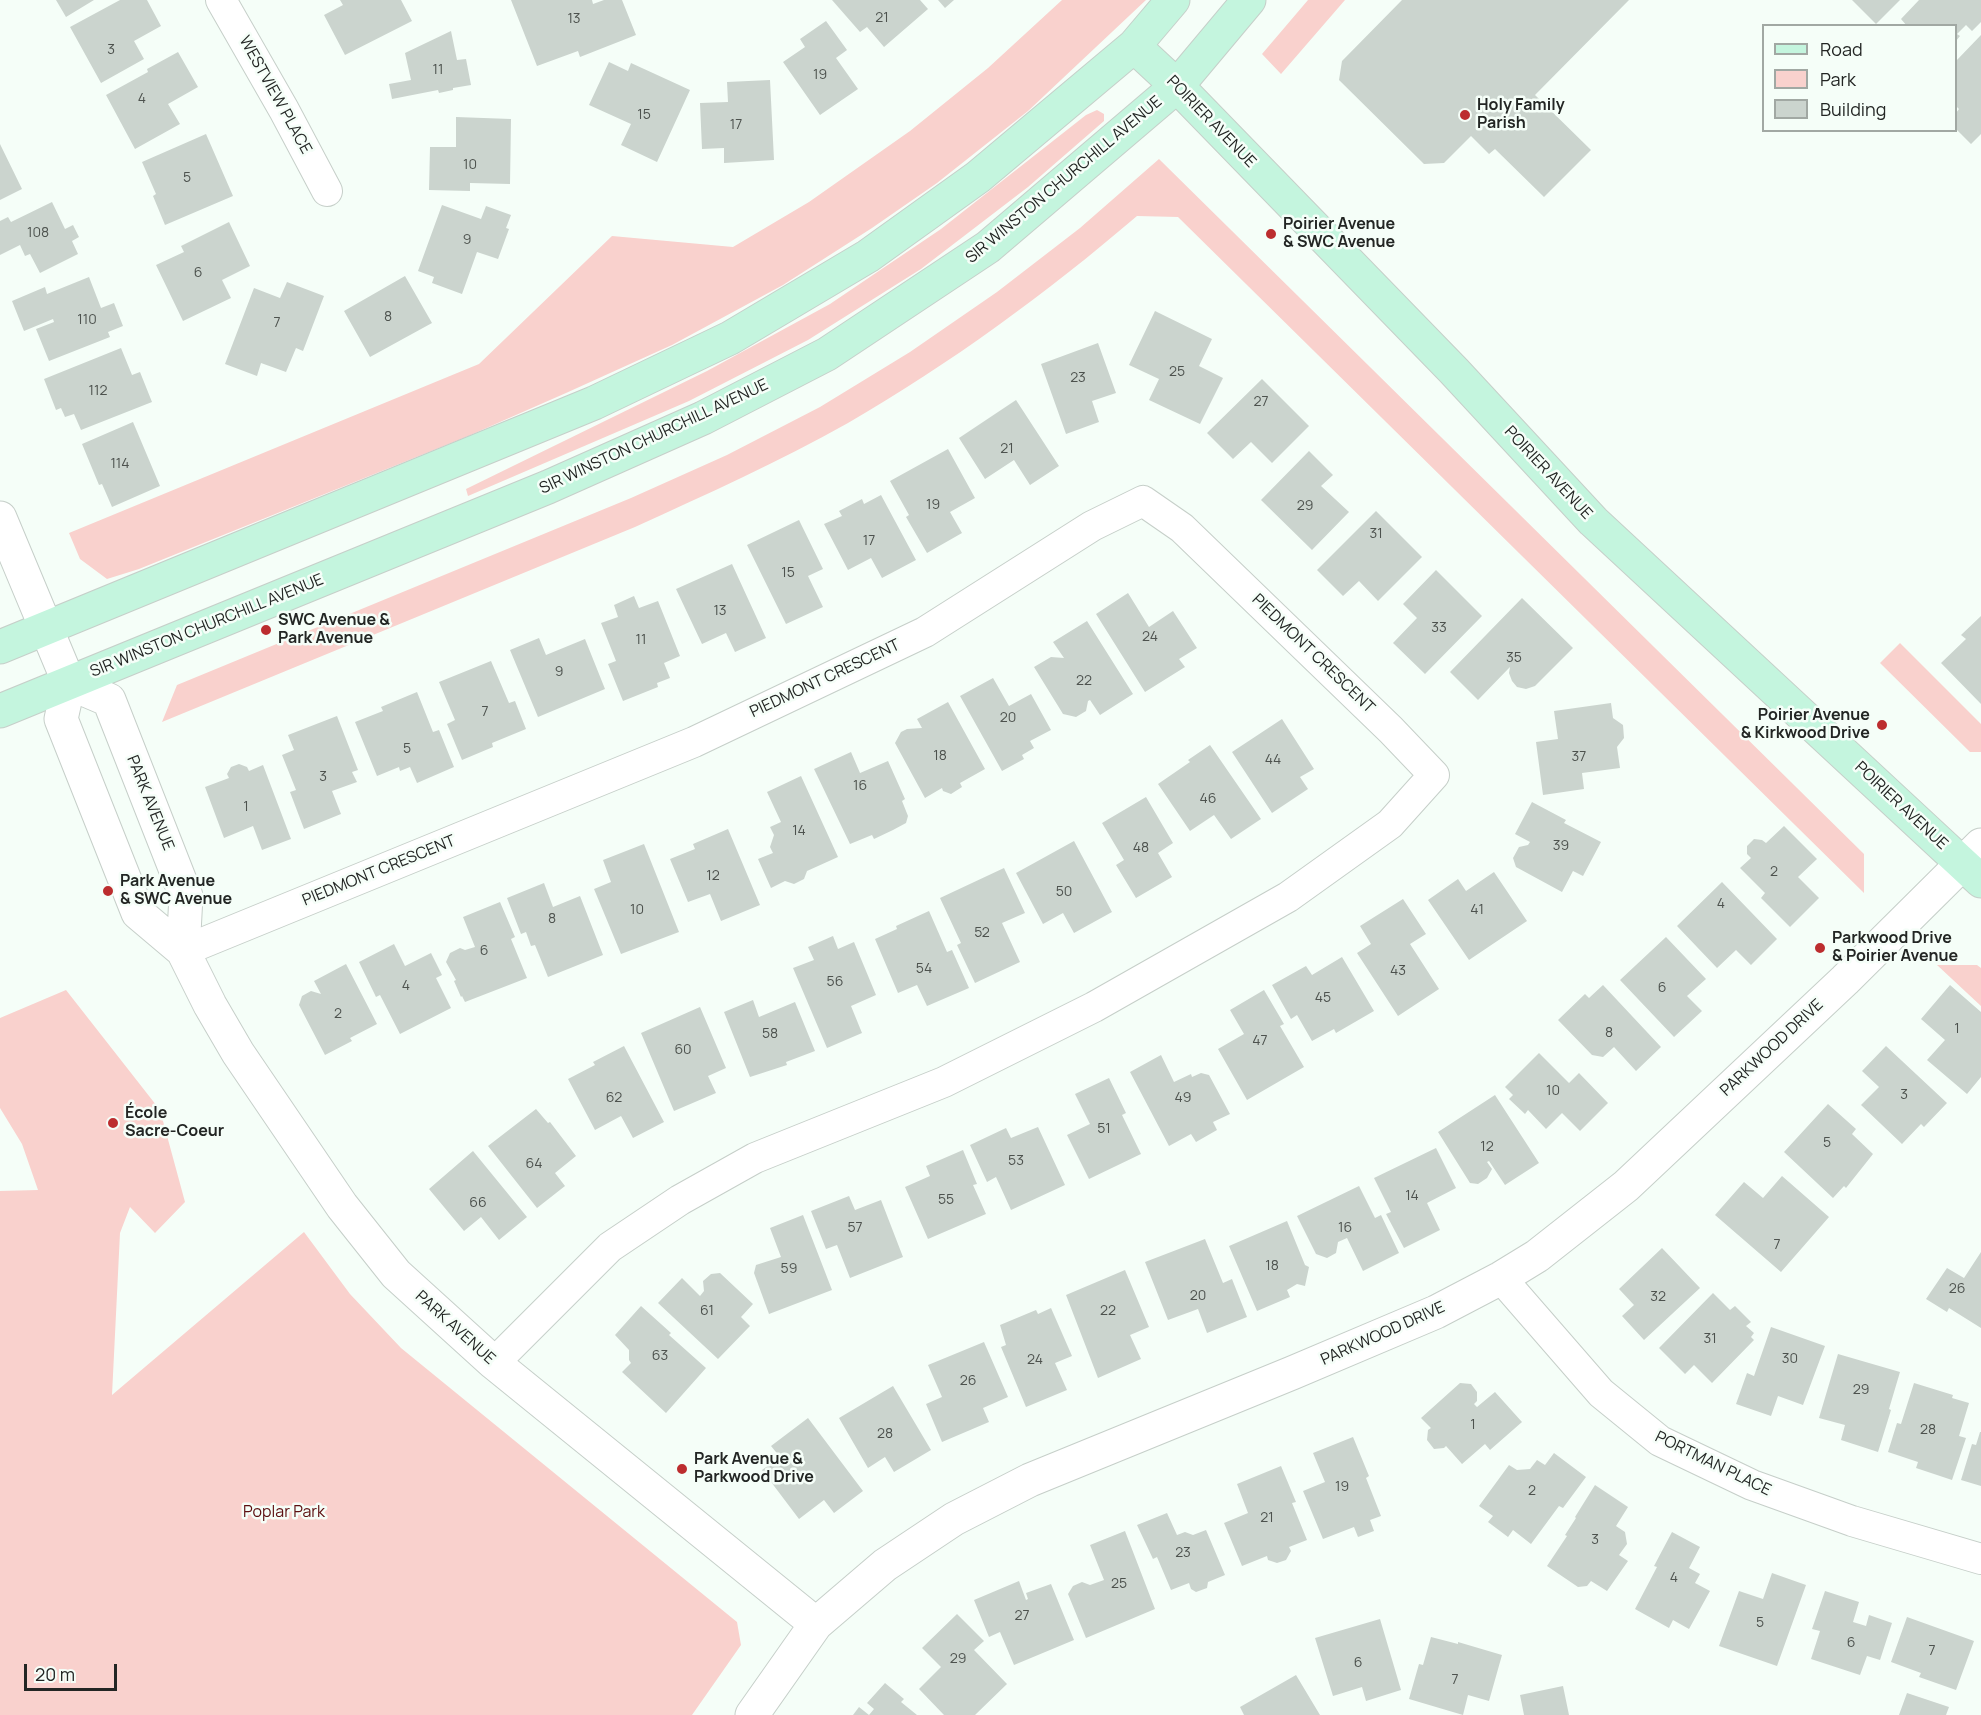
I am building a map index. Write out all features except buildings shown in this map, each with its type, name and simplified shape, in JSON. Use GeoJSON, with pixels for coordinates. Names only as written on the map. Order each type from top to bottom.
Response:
{"type":"FeatureCollection","features":[{"type":"Feature","properties":{"kind":"main road"},"geometry":{"type":"LineString","coordinates":[[0,647],[594,403],[730,338],[868,256],[978,177],[1134,46],[1173,0]]}},
{"type":"Feature","properties":{"kind":"main road","name":"SIR WINSTON CHURCHILL AVENUE"},"geometry":{"type":"LineString","coordinates":[[0,711],[548,487],[704,418],[827,354],[988,247],[1177,86],[1249,0]]}},
{"type":"Feature","properties":{"kind":"main road","name":"POIRIER AVENUE"},"geometry":{"type":"LineString","coordinates":[[1134,46],[1177,86],[1454,371],[1593,521],[1667,591],[1975,863]]}},
{"type":"Feature","properties":{"kind":"street","name":"WESTVIEW PLACE"},"geometry":{"type":"LineString","coordinates":[[221,0],[327,191]]}},
{"type":"Feature","properties":{"kind":"street","name":"PIEDMONT CRESCENT"},"geometry":{"type":"LineString","coordinates":[[183,951],[694,742],[925,632],[1092,526],[1143,501],[1182,528],[1391,730],[1434,775],[1390,824],[1288,897],[1104,1001],[944,1082],[755,1158],[680,1200],[610,1247],[494,1363]]}},
{"type":"Feature","properties":{"kind":"street"},"geometry":{"type":"LineString","coordinates":[[0,518],[69,682]]}},
{"type":"Feature","properties":{"kind":"street","name":"PARK AVENUE"},"geometry":{"type":"LineString","coordinates":[[183,951],[186,896],[109,700],[69,682],[61,719],[138,913],[183,951],[210,1005],[238,1053],[342,1206],[396,1274],[494,1363],[816,1624]]}},
{"type":"Feature","properties":{"kind":"street","name":"PARKWOOD DRIVE"},"geometry":{"type":"LineString","coordinates":[[752,1715],[816,1624],[885,1565],[954,1519],[1030,1480],[1436,1312],[1502,1278],[1537,1256],[1626,1186],[1845,980],[1975,863]]}},
{"type":"Feature","properties":{"kind":"street","name":"PORTMAN PLACE"},"geometry":{"type":"LineString","coordinates":[[1502,1278],[1601,1393],[1660,1441],[1752,1485],[1852,1521],[1981,1560]]}},
{"type":"Feature","properties":{"kind":"green space"},"geometry":{"type":"Polygon","coordinates":[[[1062,0],[1146,0],[1028,111],[937,183],[783,285],[672,345],[566,393],[466,437],[139,569],[107,579],[80,559],[69,533],[479,364],[612,236],[733,247],[809,202],[910,131],[988,68],[1062,0]]]}},
{"type":"Feature","properties":{"kind":"green space"},"geometry":{"type":"Polygon","coordinates":[[[1308,0],[1345,0],[1281,74],[1262,54],[1308,0]]]}},
{"type":"Feature","properties":{"kind":"green space"},"geometry":{"type":"Polygon","coordinates":[[[1097,110],[1104,114],[1104,121],[1028,187],[921,269],[808,340],[689,401],[468,496],[466,489],[707,371],[830,304],[941,229],[1086,115],[1097,110]]]}},
{"type":"Feature","properties":{"kind":"green space"},"geometry":{"type":"Polygon","coordinates":[[[1159,159],[1864,854],[1864,893],[1178,217],[1137,216],[1033,300],[924,377],[848,423],[769,464],[635,527],[162,722],[177,685],[631,498],[727,455],[820,407],[910,352],[997,292],[1080,228],[1159,159]]]}},
{"type":"Feature","properties":{"kind":"green space"},"geometry":{"type":"Polygon","coordinates":[[[1900,643],[1981,724],[1981,752],[1970,752],[1880,663],[1900,643]]]}},
{"type":"Feature","properties":{"kind":"green space"},"geometry":{"type":"Polygon","coordinates":[[[1937,965],[1977,965],[1981,968],[1981,1006],[1937,965]]]}},
{"type":"Feature","properties":{"kind":"green space","name":"Poplar Park"},"geometry":{"type":"Polygon","coordinates":[[[66,990],[160,1110],[185,1202],[155,1233],[130,1207],[120,1233],[112,1395],[304,1232],[350,1294],[401,1348],[737,1622],[741,1645],[692,1715],[0,1715],[0,1191],[38,1190],[22,1144],[0,1108],[0,1018],[66,990]]]}},
{"type":"Feature","properties":{"kind":"place","name":"Holy Family Parish"},"geometry":{"type":"Point","coordinates":[1465,115]}},
{"type":"Feature","properties":{"kind":"place","name":"Poirier Avenue & SWC Avenue"},"geometry":{"type":"Point","coordinates":[1271,234]}},
{"type":"Feature","properties":{"kind":"place","name":"SWC Avenue & Park Avenue"},"geometry":{"type":"Point","coordinates":[266,630]}},
{"type":"Feature","properties":{"kind":"place","name":"Poirier Avenue & Kirkwood Drive"},"geometry":{"type":"Point","coordinates":[1882,725]}},
{"type":"Feature","properties":{"kind":"place","name":"Park Avenue & SWC Avenue"},"geometry":{"type":"Point","coordinates":[108,891]}},
{"type":"Feature","properties":{"kind":"place","name":"Parkwood Drive & Poirier Avenue"},"geometry":{"type":"Point","coordinates":[1820,948]}},
{"type":"Feature","properties":{"kind":"place","name":"École Sacre-Coeur"},"geometry":{"type":"Point","coordinates":[113,1123]}},
{"type":"Feature","properties":{"kind":"place","name":"Park Avenue & Parkwood Drive"},"geometry":{"type":"Point","coordinates":[682,1469]}}]}
